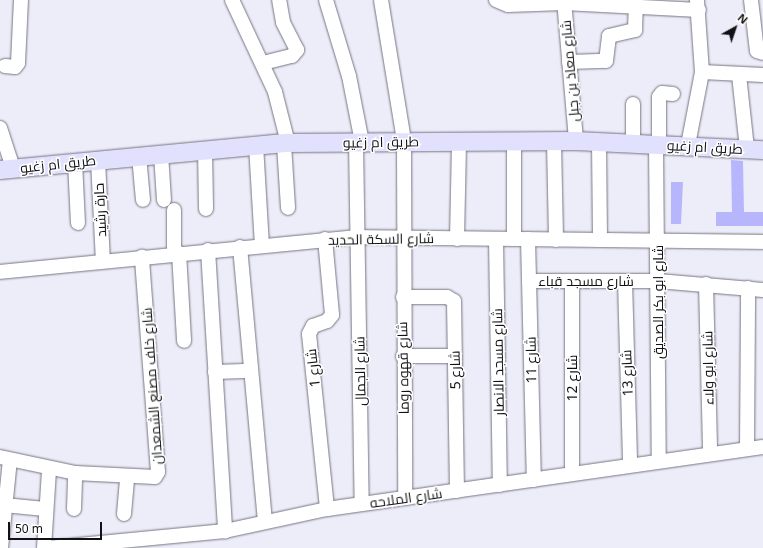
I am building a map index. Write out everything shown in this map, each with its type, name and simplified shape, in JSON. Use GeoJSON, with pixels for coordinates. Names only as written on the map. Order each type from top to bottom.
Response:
{"type":"FeatureCollection","features":[{"type":"Feature","properties":{"kind":"main road","name":"طريق ام زغيو"},"geometry":{"type":"LineString","coordinates":[[7,169],[256,145],[359,142],[576,141],[688,145],[755,150]]}},
{"type":"Feature","properties":{"kind":"street"},"geometry":{"type":"LineString","coordinates":[[5,66],[14,67],[18,63],[21,0]]}},
{"type":"Feature","properties":{"kind":"street"},"geometry":{"type":"LineString","coordinates":[[232,0],[263,63],[281,109],[286,144],[288,208]]}},
{"type":"Feature","properties":{"kind":"street"},"geometry":{"type":"LineString","coordinates":[[263,63],[292,56],[297,50],[282,22],[279,0]]}},
{"type":"Feature","properties":{"kind":"street","name":"شارع الجمال"},"geometry":{"type":"LineString","coordinates":[[326,0],[349,76],[359,142],[358,237],[362,504]]}},
{"type":"Feature","properties":{"kind":"street","name":"شارع قهوه روما"},"geometry":{"type":"LineString","coordinates":[[381,0],[404,141],[402,297],[405,498]]}},
{"type":"Feature","properties":{"kind":"street"},"geometry":{"type":"LineString","coordinates":[[496,0],[508,5],[564,2],[584,2],[636,7],[670,4],[698,5],[702,72],[688,145]]}},
{"type":"Feature","properties":{"kind":"street"},"geometry":{"type":"LineString","coordinates":[[751,0],[760,51]]}},
{"type":"Feature","properties":{"kind":"street","name":"شارع معاذ بن جبل"},"geometry":{"type":"LineString","coordinates":[[564,2],[576,141]]}},
{"type":"Feature","properties":{"kind":"street"},"geometry":{"type":"LineString","coordinates":[[569,62],[606,61],[609,36],[635,30],[636,7]]}},
{"type":"Feature","properties":{"kind":"street"},"geometry":{"type":"LineString","coordinates":[[702,72],[763,76]]}},
{"type":"Feature","properties":{"kind":"street"},"geometry":{"type":"LineString","coordinates":[[739,75],[755,150]]}},
{"type":"Feature","properties":{"kind":"street","name":"شارع ابو بكر الصديق"},"geometry":{"type":"LineString","coordinates":[[659,460],[657,144],[659,97],[662,93],[673,94]]}},
{"type":"Feature","properties":{"kind":"street"},"geometry":{"type":"LineString","coordinates":[[633,104],[633,143]]}},
{"type":"Feature","properties":{"kind":"street"},"geometry":{"type":"LineString","coordinates":[[0,128],[7,169]]}},
{"type":"Feature","properties":{"kind":"street"},"geometry":{"type":"LineString","coordinates":[[457,238],[459,141]]}},
{"type":"Feature","properties":{"kind":"street"},"geometry":{"type":"LineString","coordinates":[[514,141],[514,239]]}},
{"type":"Feature","properties":{"kind":"street"},"geometry":{"type":"LineString","coordinates":[[554,142],[556,240]]}},
{"type":"Feature","properties":{"kind":"street"},"geometry":{"type":"LineString","coordinates":[[599,142],[600,240]]}},
{"type":"Feature","properties":{"kind":"street"},"geometry":{"type":"LineString","coordinates":[[256,145],[262,245]]}},
{"type":"Feature","properties":{"kind":"street"},"geometry":{"type":"LineString","coordinates":[[205,150],[206,209]]}},
{"type":"Feature","properties":{"kind":"street"},"geometry":{"type":"LineString","coordinates":[[161,154],[164,200]]}},
{"type":"Feature","properties":{"kind":"street"},"geometry":{"type":"LineString","coordinates":[[139,156],[143,200]]}},
{"type":"Feature","properties":{"kind":"street","name":"حارة رشيد"},"geometry":{"type":"LineString","coordinates":[[98,160],[103,261]]}},
{"type":"Feature","properties":{"kind":"street"},"geometry":{"type":"LineString","coordinates":[[75,162],[78,223]]}},
{"type":"Feature","properties":{"kind":"street"},"geometry":{"type":"LineString","coordinates":[[174,210],[184,341]]}},
{"type":"Feature","properties":{"kind":"street","name":"شارع السكة الحديد"},"geometry":{"type":"LineString","coordinates":[[0,272],[177,253],[358,237],[763,242]]}},
{"type":"Feature","properties":{"kind":"street","name":"شارع 1"},"geometry":{"type":"LineString","coordinates":[[325,239],[332,315],[327,321],[313,326],[309,334],[327,509]]}},
{"type":"Feature","properties":{"kind":"street","name":"شارع مسجد الانصار"},"geometry":{"type":"LineString","coordinates":[[496,239],[500,485]]}},
{"type":"Feature","properties":{"kind":"street","name":"شارع 11"},"geometry":{"type":"LineString","coordinates":[[528,240],[534,480]]}},
{"type":"Feature","properties":{"kind":"street"},"geometry":{"type":"LineString","coordinates":[[240,247],[265,522]]}},
{"type":"Feature","properties":{"kind":"street"},"geometry":{"type":"LineString","coordinates":[[208,250],[225,531]]}},
{"type":"Feature","properties":{"kind":"street","name":"شارع خلف مصنع الشمعدان"},"geometry":{"type":"LineString","coordinates":[[5,458],[49,470],[75,473],[150,479],[158,472],[142,257]]}},
{"type":"Feature","properties":{"kind":"street","name":"شارع مسجد قباء"},"geometry":{"type":"LineString","coordinates":[[529,281],[658,281],[763,290]]}},
{"type":"Feature","properties":{"kind":"street","name":"شارع 12"},"geometry":{"type":"LineString","coordinates":[[572,281],[572,474]]}},
{"type":"Feature","properties":{"kind":"street","name":"شارع 13"},"geometry":{"type":"LineString","coordinates":[[625,281],[630,465]]}},
{"type":"Feature","properties":{"kind":"street","name":"شارع ابو ولاء"},"geometry":{"type":"LineString","coordinates":[[706,284],[710,453]]}},
{"type":"Feature","properties":{"kind":"street"},"geometry":{"type":"LineString","coordinates":[[747,448],[748,288]]}},
{"type":"Feature","properties":{"kind":"street","name":"شارع 5"},"geometry":{"type":"LineString","coordinates":[[402,297],[451,298],[454,305],[457,491]]}},
{"type":"Feature","properties":{"kind":"street"},"geometry":{"type":"LineString","coordinates":[[403,356],[455,356]]}},
{"type":"Feature","properties":{"kind":"street"},"geometry":{"type":"LineString","coordinates":[[216,372],[252,371]]}},
{"type":"Feature","properties":{"kind":"street","name":"شارع الملاحه"},"geometry":{"type":"LineString","coordinates":[[48,548],[225,531],[327,509],[534,480],[659,460],[763,447]]}},
{"type":"Feature","properties":{"kind":"street"},"geometry":{"type":"LineString","coordinates":[[1,548],[2,489],[5,458]]}},
{"type":"Feature","properties":{"kind":"street"},"geometry":{"type":"LineString","coordinates":[[44,548],[45,509],[49,470]]}},
{"type":"Feature","properties":{"kind":"street"},"geometry":{"type":"LineString","coordinates":[[74,509],[75,473]]}},
{"type":"Feature","properties":{"kind":"street"},"geometry":{"type":"LineString","coordinates":[[124,514],[127,477]]}},
{"type":"Feature","properties":{"kind":"street"},"geometry":{"type":"LineString","coordinates":[[2,513],[45,509]]}},
{"type":"Feature","properties":{"kind":"building"},"geometry":{"type":"Polygon","coordinates":[[[731,160],[743,161],[744,212],[763,212],[763,226],[716,226],[716,212],[732,212],[731,160]]]}},
{"type":"Feature","properties":{"kind":"building"},"geometry":{"type":"Polygon","coordinates":[[[671,182],[683,182],[681,224],[671,224],[671,182]]]}}]}
